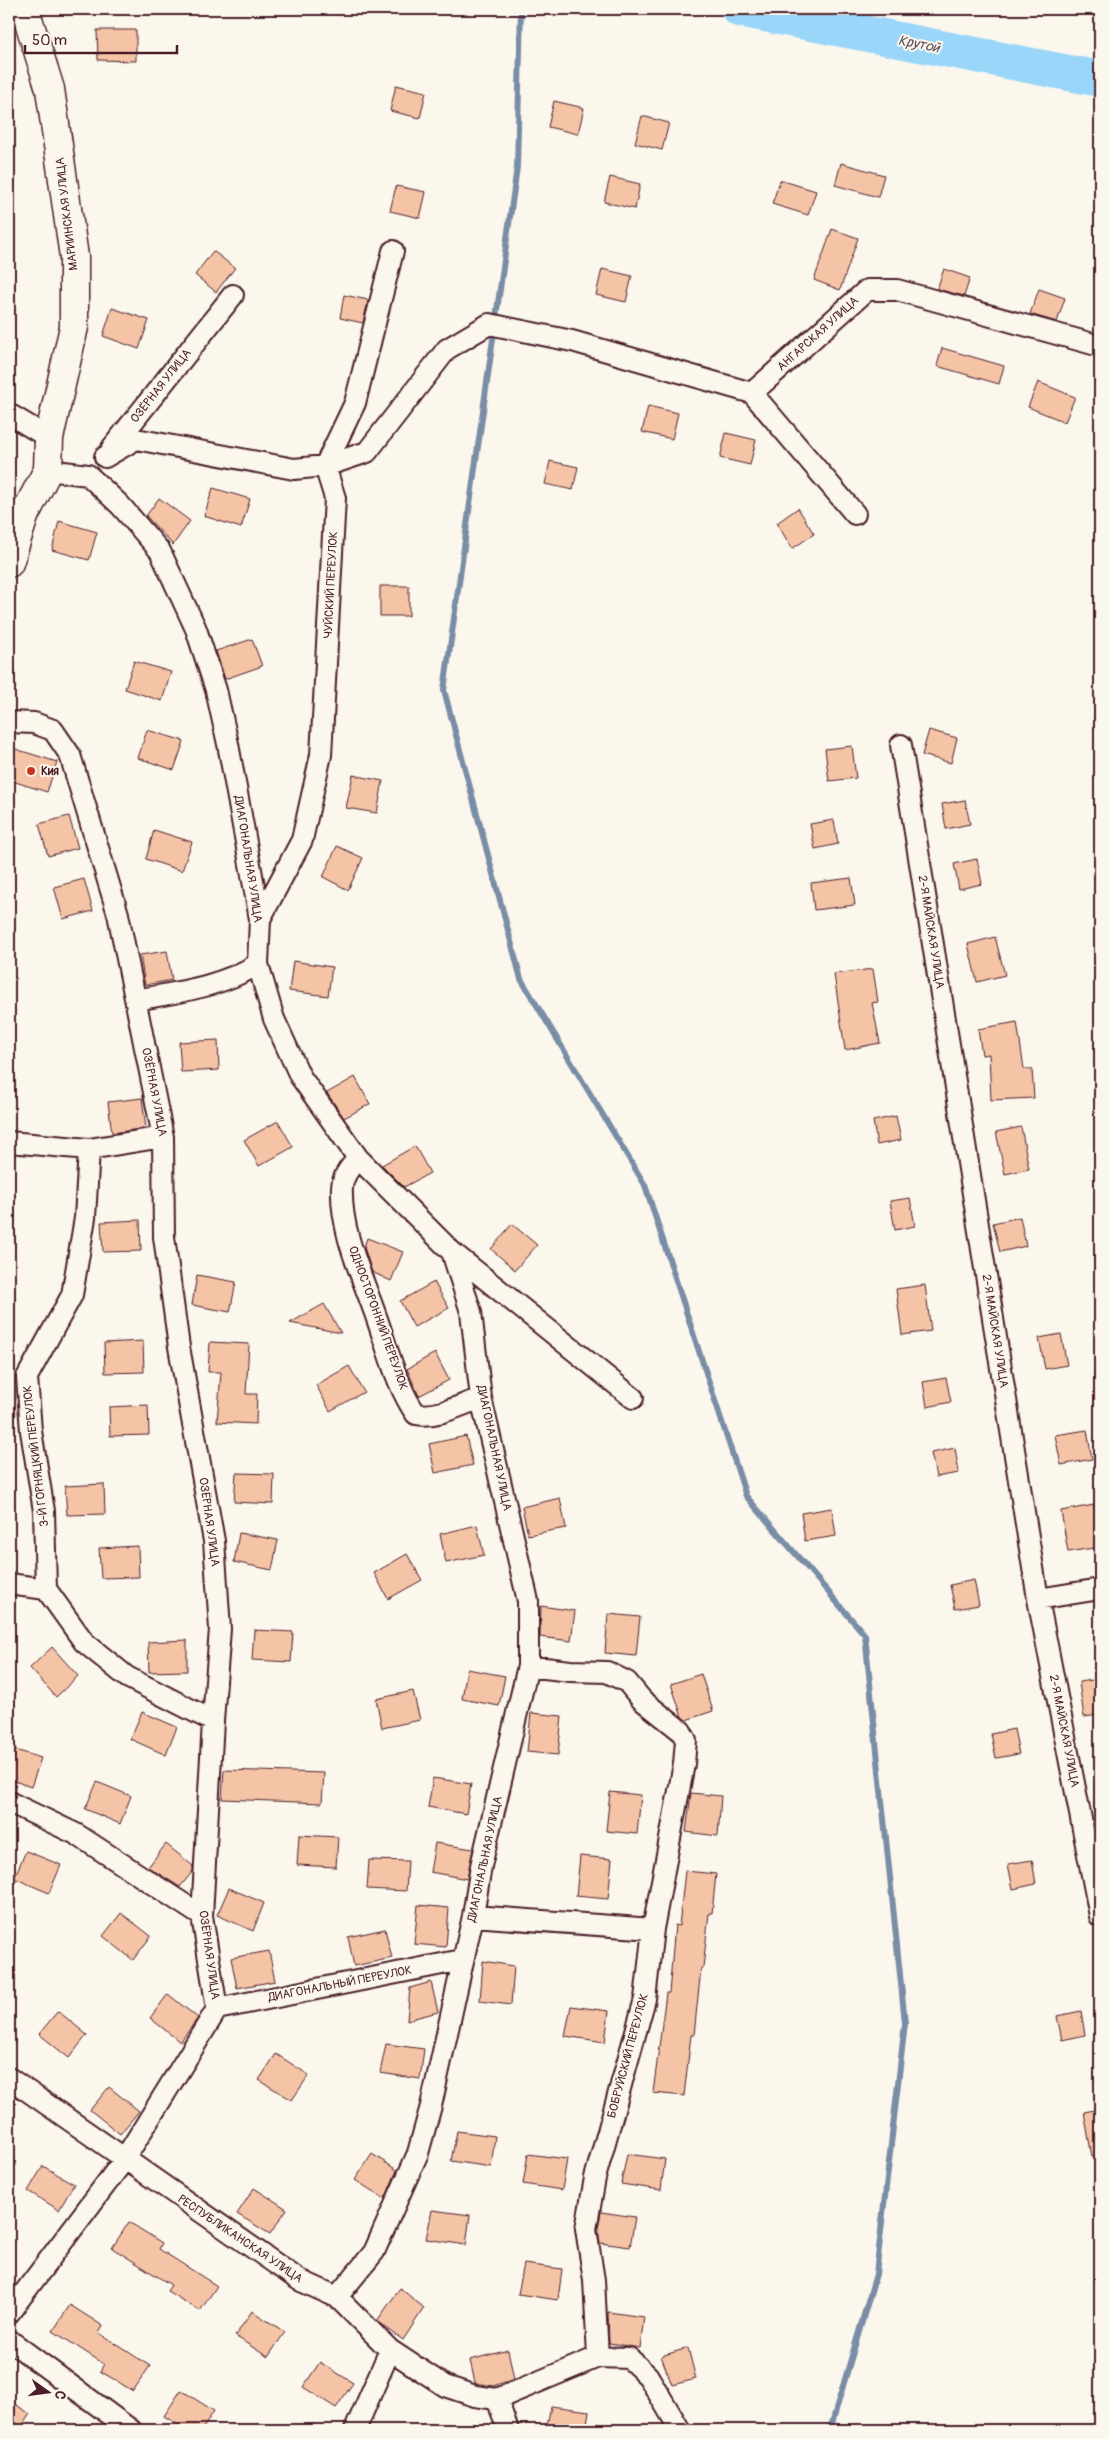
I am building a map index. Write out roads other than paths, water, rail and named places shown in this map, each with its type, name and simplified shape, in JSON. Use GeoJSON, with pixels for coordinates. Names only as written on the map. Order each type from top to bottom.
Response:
{"type":"FeatureCollection","features":[{"type":"Feature","properties":{"kind":"main road","name":"МАРИИНСКАЯ УЛИЦА"},"geometry":{"type":"LineString","coordinates":[[9,563],[25,514],[48,470],[49,438],[74,327],[74,257],[50,89],[25,9]]}},
{"type":"Feature","properties":{"kind":"street"},"geometry":{"type":"LineString","coordinates":[[325,466],[355,403],[393,251]]}},
{"type":"Feature","properties":{"kind":"street","name":"АНГАРСКАЯ УЛИЦА"},"geometry":{"type":"LineString","coordinates":[[752,394],[867,290],[897,290],[1100,346]]}},
{"type":"Feature","properties":{"kind":"street","name":"ОЗЁРНАЯ УЛИЦА"},"geometry":{"type":"LineString","coordinates":[[88,475],[233,295]]}},
{"type":"Feature","properties":{"kind":"street"},"geometry":{"type":"LineString","coordinates":[[105,456],[136,439],[294,469],[325,466],[368,452],[447,349],[489,324],[572,341],[752,394],[855,514]]}},
{"type":"Feature","properties":{"kind":"street"},"geometry":{"type":"LineString","coordinates":[[9,414],[49,438]]}},
{"type":"Feature","properties":{"kind":"street","name":"ЧУЙСКИЙ ПЕРЕУЛОК"},"geometry":{"type":"LineString","coordinates":[[260,919],[302,840],[321,755],[335,498],[325,466]]}},
{"type":"Feature","properties":{"kind":"street"},"geometry":{"type":"LineString","coordinates":[[48,470],[88,475]]}},
{"type":"Feature","properties":{"kind":"street","name":"ДИАГОНАЛЬНАЯ УЛИЦА"},"geometry":{"type":"LineString","coordinates":[[88,475],[120,505],[160,550],[196,629],[216,690],[228,744],[260,919],[258,964],[274,1020],[300,1076],[358,1158],[452,1252],[470,1312],[481,1398],[528,1601],[528,1666],[481,1866],[473,1916],[432,2106],[418,2153],[374,2252],[337,2298]]}},
{"type":"Feature","properties":{"kind":"street","name":"ОЗЁРНАЯ УЛИЦА"},"geometry":{"type":"LineString","coordinates":[[9,722],[34,723],[53,730],[70,755],[118,914],[163,1137],[164,1237],[178,1347],[214,1541],[220,1630],[202,1916],[217,2009],[124,2160],[9,2313]]}},
{"type":"Feature","properties":{"kind":"street","name":"2-Я МАЙСКАЯ УЛИЦА"},"geometry":{"type":"LineString","coordinates":[[902,745],[1038,1599],[1100,1916]]}},
{"type":"Feature","properties":{"kind":"street"},"geometry":{"type":"LineString","coordinates":[[136,1000],[204,987],[241,975],[258,964]]}},
{"type":"Feature","properties":{"kind":"street"},"geometry":{"type":"LineString","coordinates":[[9,1142],[89,1149],[163,1137]]}},
{"type":"Feature","properties":{"kind":"street","name":"3-Й ГОРНЯЦКИЙ ПЕРЕУЛОК"},"geometry":{"type":"LineString","coordinates":[[46,1589],[44,1511],[31,1432],[18,1374],[72,1295],[85,1218],[89,1149]]}},
{"type":"Feature","properties":{"kind":"street","name":"ОДНОСТОРОННИЙ ПЕРЕУЛОК"},"geometry":{"type":"LineString","coordinates":[[358,1158],[343,1176],[342,1189],[347,1229],[394,1368],[409,1404],[416,1414],[425,1416],[450,1410],[481,1398]]}},
{"type":"Feature","properties":{"kind":"street"},"geometry":{"type":"LineString","coordinates":[[452,1252],[633,1398]]}},
{"type":"Feature","properties":{"kind":"street"},"geometry":{"type":"LineString","coordinates":[[9,1584],[46,1589],[84,1642],[127,1677],[213,1722]]}},
{"type":"Feature","properties":{"kind":"street"},"geometry":{"type":"LineString","coordinates":[[1038,1599],[1100,1589]]}},
{"type":"Feature","properties":{"kind":"street","name":"БОБРУЙСКИЙ ПЕРЕУЛОК"},"geometry":{"type":"LineString","coordinates":[[528,1666],[570,1671],[607,1672],[627,1682],[642,1700],[681,1731],[686,1740],[684,1764],[653,1929],[645,1999],[595,2178],[586,2229],[594,2280],[598,2357]]}},
{"type":"Feature","properties":{"kind":"street"},"geometry":{"type":"LineString","coordinates":[[9,1802],[76,1834],[202,1916]]}},
{"type":"Feature","properties":{"kind":"street"},"geometry":{"type":"LineString","coordinates":[[473,1916],[653,1929]]}},
{"type":"Feature","properties":{"kind":"street","name":"ДИАГОНАЛЬНЫЙ ПЕРЕУЛОК"},"geometry":{"type":"LineString","coordinates":[[217,2009],[462,1960]]}},
{"type":"Feature","properties":{"kind":"street","name":"РЕСПУБЛИКАНСКАЯ УЛИЦА"},"geometry":{"type":"LineString","coordinates":[[9,2078],[124,2160],[299,2280],[337,2298],[390,2350],[445,2386],[475,2396],[497,2399]]}},
{"type":"Feature","properties":{"kind":"street"},"geometry":{"type":"LineString","coordinates":[[9,2340],[130,2430]]}},
{"type":"Feature","properties":{"kind":"street"},"geometry":{"type":"LineString","coordinates":[[355,2430],[390,2350]]}},
{"type":"Feature","properties":{"kind":"street"},"geometry":{"type":"LineString","coordinates":[[508,2430],[497,2399],[598,2357],[629,2358],[648,2376],[680,2430]]}},
{"type":"Feature","properties":{"kind":"waterway"},"geometry":{"type":"LineString","coordinates":[[521,9],[517,167],[444,690],[521,979],[645,1185],[746,1496],[865,1635],[905,2023],[876,2274],[830,2430]]}},
{"type":"Feature","properties":{"kind":"waterway","name":"Крутой"},"geometry":{"type":"LineString","coordinates":[[739,9],[1100,79]]}},
{"type":"Feature","properties":{"kind":"place","name":"Кия"},"geometry":{"type":"Point","coordinates":[31,771]}}]}
